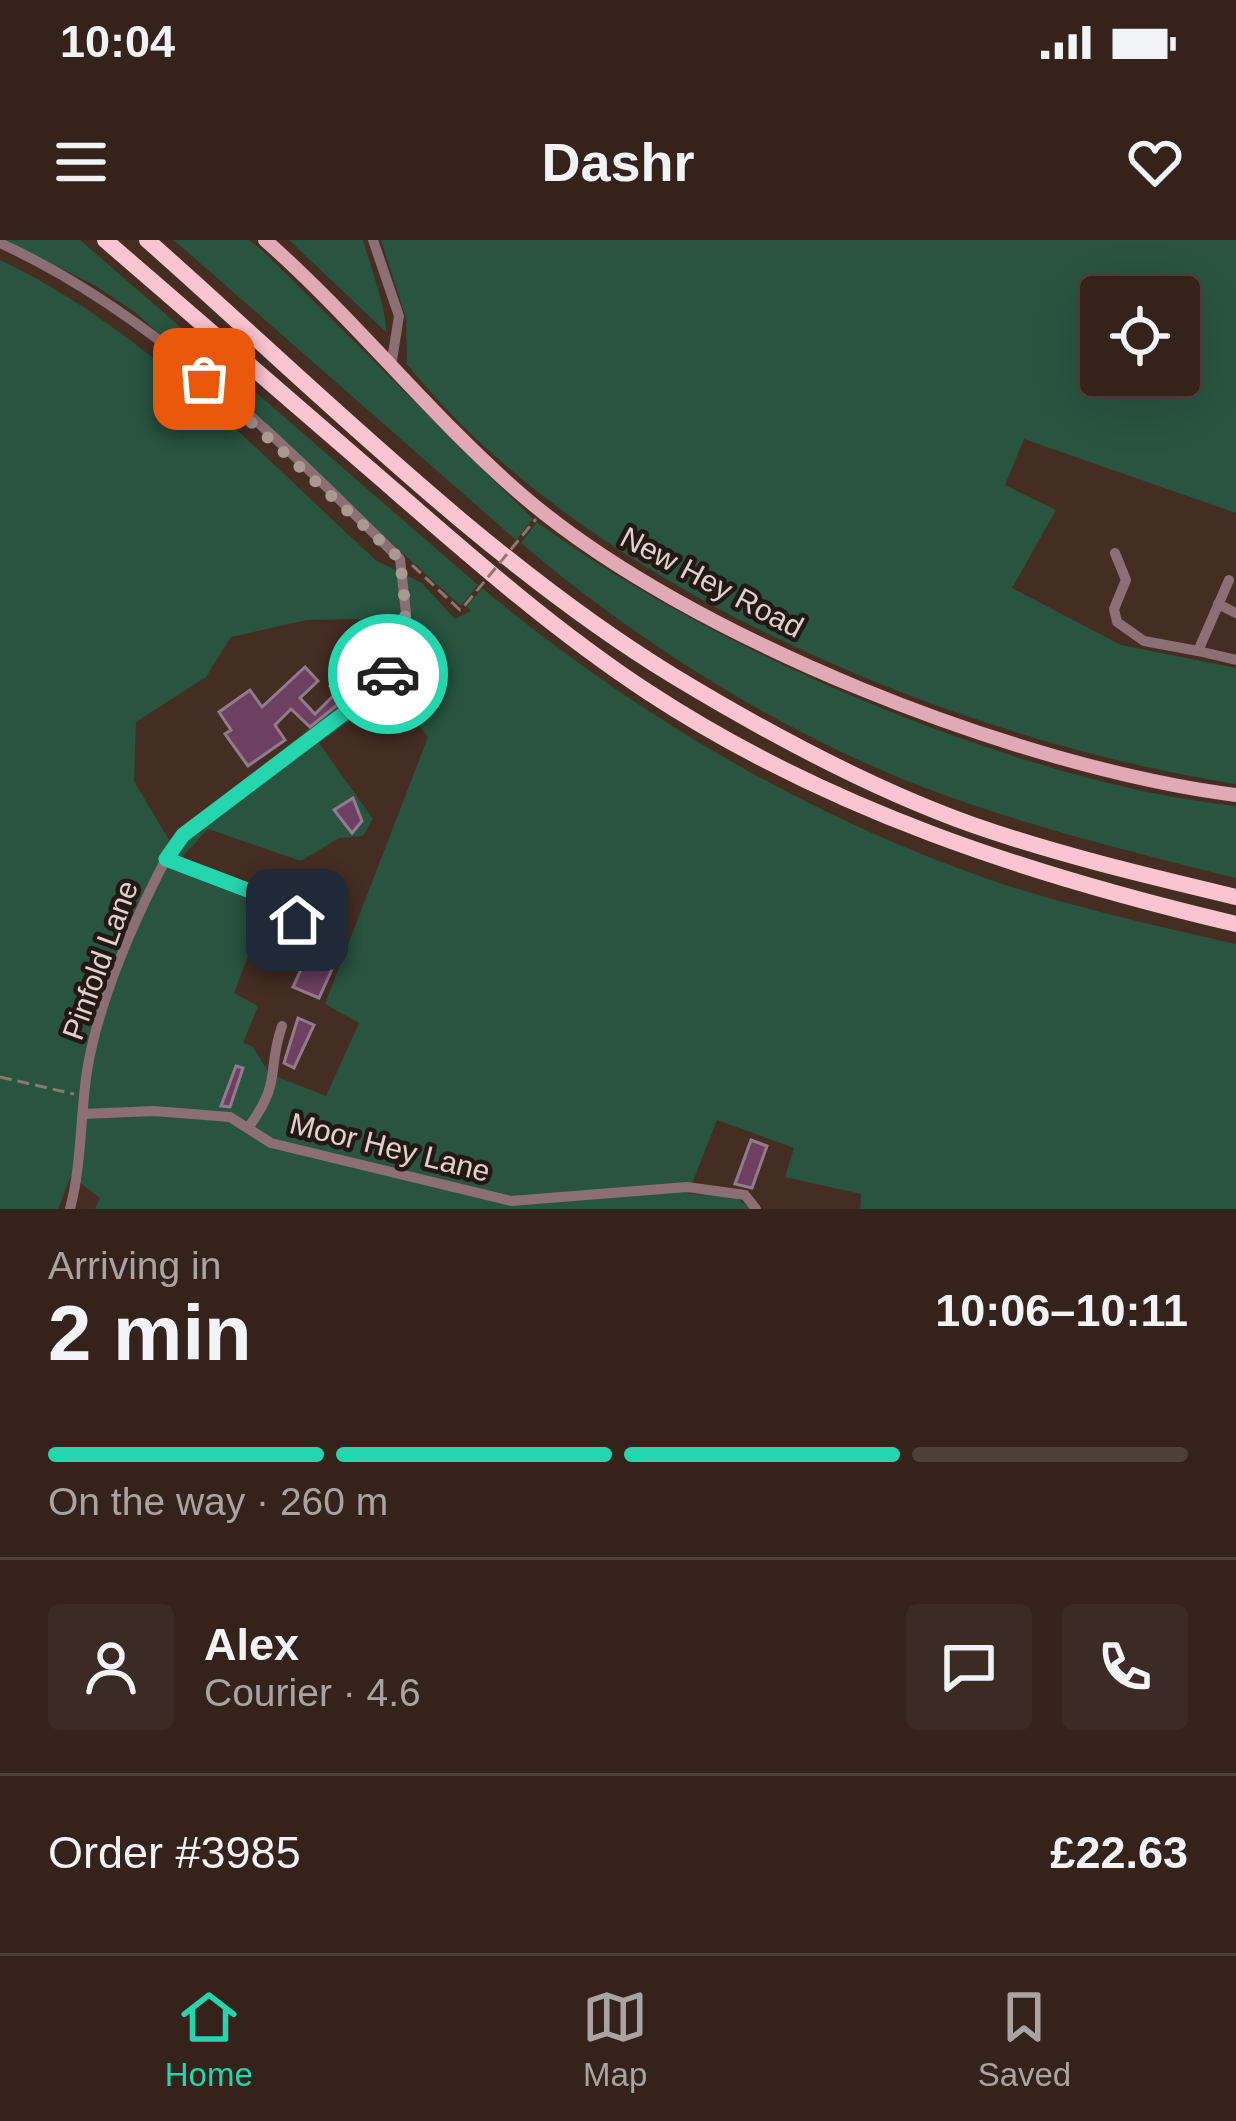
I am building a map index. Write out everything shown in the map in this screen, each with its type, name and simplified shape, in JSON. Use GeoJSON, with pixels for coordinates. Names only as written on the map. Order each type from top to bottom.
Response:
{"type":"FeatureCollection","features":[{"type":"Feature","properties":{"kind":"highway"},"geometry":{"type":"LineString","coordinates":[[105,240],[507,587],[651,694],[864,809],[969,851],[1099,892],[1236,924]]}},
{"type":"Feature","properties":{"kind":"highway"},"geometry":{"type":"LineString","coordinates":[[147,240],[497,546],[668,673],[767,729],[971,824],[1108,866],[1236,897]]}},
{"type":"Feature","properties":{"kind":"main road","name":"New Hey Road"},"geometry":{"type":"LineString","coordinates":[[265,240],[542,511],[615,565],[844,679],[1011,742],[1131,776],[1236,795]]}},
{"type":"Feature","properties":{"kind":"street"},"geometry":{"type":"LineString","coordinates":[[373,240],[399,316],[392,366]]}},
{"type":"Feature","properties":{"kind":"street"},"geometry":{"type":"LineString","coordinates":[[0,243],[120,308],[400,559]]}},
{"type":"Feature","properties":{"kind":"street"},"geometry":{"type":"LineString","coordinates":[[1115,553],[1126,580],[1114,609],[1117,622],[1144,641],[1236,661]]}},
{"type":"Feature","properties":{"kind":"street","name":"Pinfold Lane"},"geometry":{"type":"LineString","coordinates":[[71,1202],[87,1067],[110,992],[166,859],[183,835],[383,684],[406,613],[400,559]]}},
{"type":"Feature","properties":{"kind":"street"},"geometry":{"type":"LineString","coordinates":[[1198,651],[1229,580]]}},
{"type":"Feature","properties":{"kind":"street"},"geometry":{"type":"LineString","coordinates":[[1218,604],[1236,613]]}},
{"type":"Feature","properties":{"kind":"street"},"geometry":{"type":"LineString","coordinates":[[166,859],[287,905],[295,909],[297,920]]}},
{"type":"Feature","properties":{"kind":"street"},"geometry":{"type":"LineString","coordinates":[[248,1128],[276,1079],[273,1052],[282,1026]]}},
{"type":"Feature","properties":{"kind":"street","name":"Moor Hey Lane"},"geometry":{"type":"LineString","coordinates":[[83,1114],[154,1111],[230,1117],[271,1143],[511,1201],[687,1186],[745,1195],[756,1209]]}},
{"type":"Feature","properties":{"kind":"street"},"geometry":{"type":"LineString","coordinates":[[71,1202],[86,1209]]}},
{"type":"Feature","properties":{"kind":"path"},"geometry":{"type":"LineString","coordinates":[[400,559],[460,610],[536,518]]}},
{"type":"Feature","properties":{"kind":"path"},"geometry":{"type":"LineString","coordinates":[[0,1077],[84,1098]]}},
{"type":"Feature","properties":{"kind":"green space"},"geometry":{"type":"Polygon","coordinates":[[[5,240],[80,240],[478,585],[461,606],[136,313],[96,286],[5,240]]]}},
{"type":"Feature","properties":{"kind":"green space"},"geometry":{"type":"Polygon","coordinates":[[[174,240],[249,240],[263,251],[533,519],[516,540],[174,240]]]}},
{"type":"Feature","properties":{"kind":"green space"},"geometry":{"type":"Polygon","coordinates":[[[289,240],[363,240],[386,332],[289,240]]]}},
{"type":"Feature","properties":{"kind":"green space"},"geometry":{"type":"Polygon","coordinates":[[[381,240],[1236,240],[1236,513],[1024,439],[1005,485],[1056,510],[1012,588],[1121,645],[1236,668],[1236,784],[1128,763],[1015,732],[899,691],[784,642],[674,584],[573,518],[482,445],[407,364],[406,318],[381,240]]]}},
{"type":"Feature","properties":{"kind":"green space"},"geometry":{"type":"Polygon","coordinates":[[[0,260],[53,288],[152,357],[377,561],[422,583],[455,619],[471,611],[467,606],[482,588],[659,718],[852,824],[1018,889],[1236,944],[1236,1209],[860,1209],[861,1194],[785,1177],[794,1148],[717,1120],[688,1194],[733,1195],[751,1209],[95,1209],[100,1198],[71,1176],[58,1209],[0,1209],[0,260]],[[359,619],[307,620],[231,637],[206,677],[136,722],[134,781],[169,840],[376,676],[387,660],[381,638],[359,619]],[[391,691],[319,743],[373,819],[363,836],[339,838],[301,861],[208,829],[183,856],[184,864],[272,894],[234,993],[258,1006],[243,1043],[252,1046],[270,1074],[326,1096],[359,1023],[325,1004],[428,737],[391,691]]]}},
{"type":"Feature","properties":{"kind":"green space"},"geometry":{"type":"Polygon","coordinates":[[[537,522],[690,618],[871,704],[1060,770],[1236,806],[1236,878],[1010,817],[936,792],[771,716],[666,652],[521,543],[537,522]]]}},
{"type":"Feature","properties":{"kind":"building"},"geometry":{"type":"Polygon","coordinates":[[[305,667],[318,681],[300,698],[315,714],[336,693],[330,686],[344,673],[357,689],[310,727],[291,709],[275,725],[285,740],[248,766],[225,734],[231,730],[219,712],[250,690],[262,707],[305,667]]]}},
{"type":"Feature","properties":{"kind":"building"},"geometry":{"type":"Polygon","coordinates":[[[353,798],[362,821],[352,833],[334,810],[353,798]]]}},
{"type":"Feature","properties":{"kind":"building"},"geometry":{"type":"Polygon","coordinates":[[[306,886],[319,892],[313,906],[292,897],[306,886]]]}},
{"type":"Feature","properties":{"kind":"building"},"geometry":{"type":"Polygon","coordinates":[[[337,916],[345,919],[329,955],[337,958],[319,998],[293,987],[310,950],[302,938],[309,923],[330,932],[337,916]]]}},
{"type":"Feature","properties":{"kind":"building"},"geometry":{"type":"Polygon","coordinates":[[[266,922],[284,930],[272,954],[255,945],[266,922]]]}},
{"type":"Feature","properties":{"kind":"building"},"geometry":{"type":"Polygon","coordinates":[[[298,1018],[314,1025],[294,1068],[284,1063],[298,1018]]]}},
{"type":"Feature","properties":{"kind":"building"},"geometry":{"type":"Polygon","coordinates":[[[236,1066],[243,1068],[230,1107],[221,1106],[236,1066]]]}},
{"type":"Feature","properties":{"kind":"building"},"geometry":{"type":"Polygon","coordinates":[[[751,1140],[767,1146],[752,1188],[735,1184],[751,1140]]]}},
{"type":"Feature","properties":{"kind":"way so far"},"geometry":{"type":"LineString","coordinates":[[204,379],[400,559],[406,613],[388,674]]}},
{"type":"Feature","properties":{"kind":"route"},"geometry":{"type":"LineString","coordinates":[[297,920],[295,909],[287,905],[166,859],[183,835],[383,684],[388,674]]}}]}
